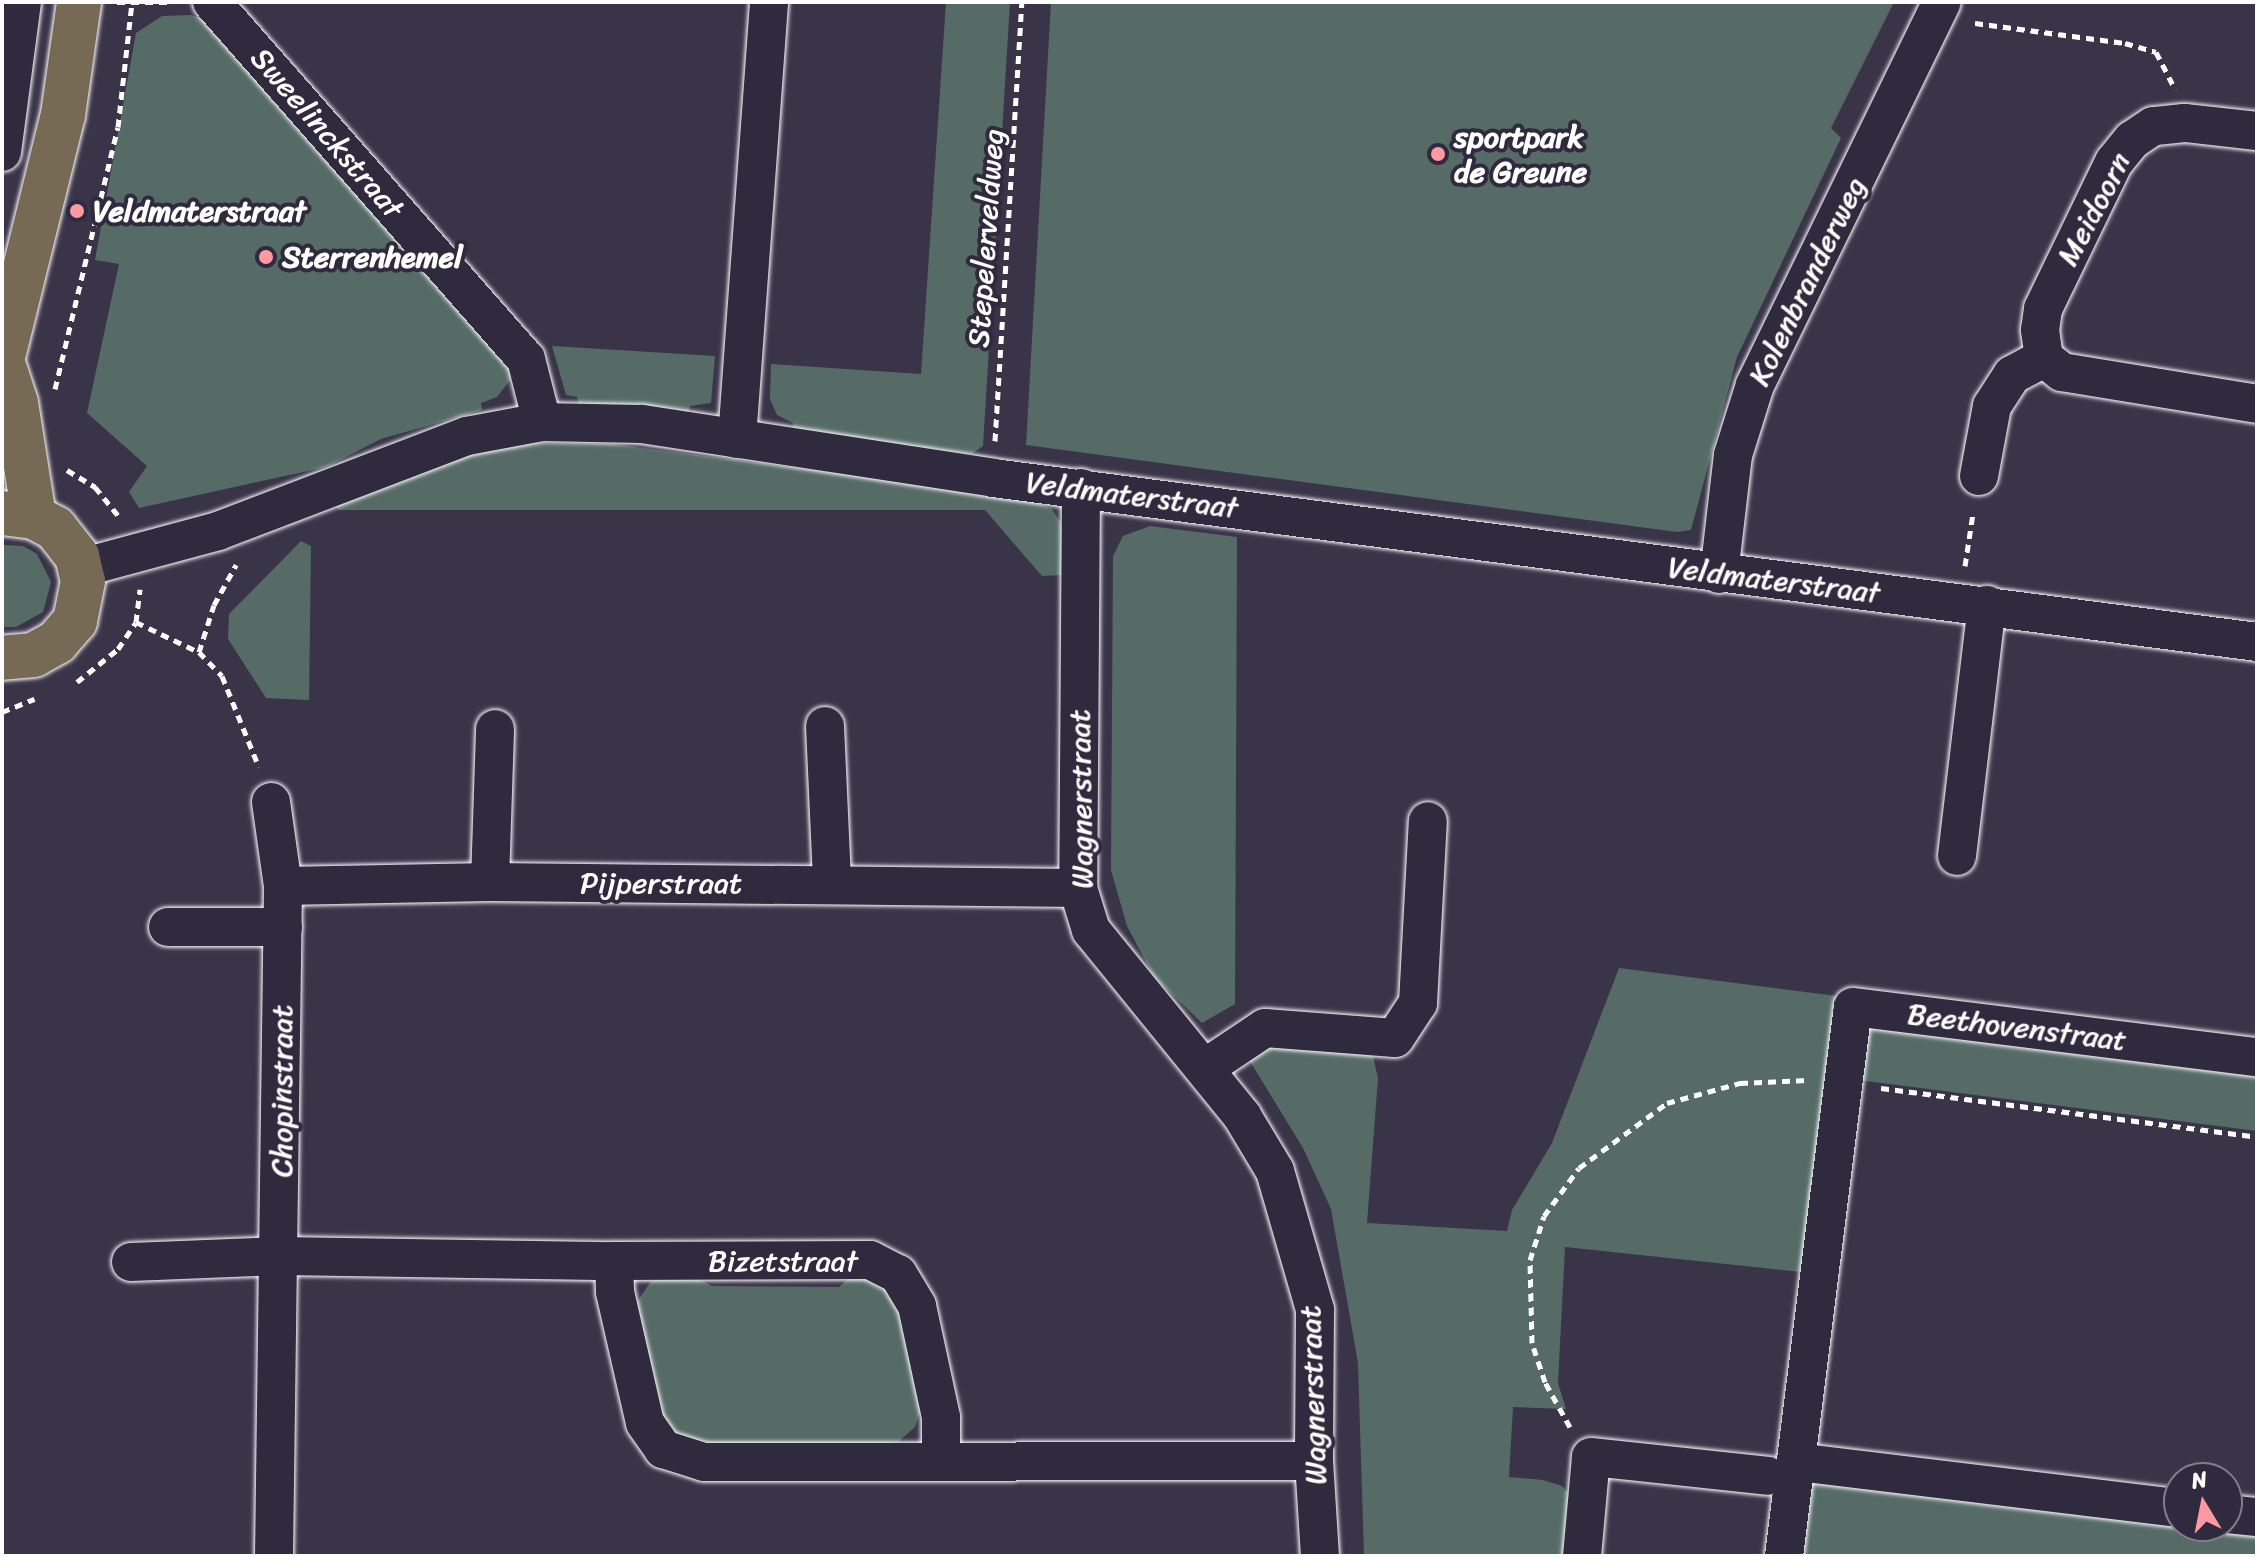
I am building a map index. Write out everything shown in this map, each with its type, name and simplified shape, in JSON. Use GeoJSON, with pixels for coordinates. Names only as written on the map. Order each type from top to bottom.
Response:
{"type":"FeatureCollection","features":[{"type":"Feature","properties":{"kind":"main road"},"geometry":{"type":"LineString","coordinates":[[2,658],[34,655],[67,632],[80,608],[81,568],[64,536],[18,515],[16,403],[2,360],[63,115],[79,2]]}},
{"type":"Feature","properties":{"kind":"street"},"geometry":{"type":"LineString","coordinates":[[2,152],[22,2]]}},
{"type":"Feature","properties":{"kind":"street","name":"Sweelinckstraat"},"geometry":{"type":"LineString","coordinates":[[212,2],[526,359],[542,422]]}},
{"type":"Feature","properties":{"kind":"street"},"geometry":{"type":"LineString","coordinates":[[737,439],[769,2]]}},
{"type":"Feature","properties":{"kind":"street","name":"Kolenbranderweg"},"geometry":{"type":"LineString","coordinates":[[1719,574],[1733,455],[1755,385],[1938,10]]}},
{"type":"Feature","properties":{"kind":"street","name":"Meidoorn"},"geometry":{"type":"LineString","coordinates":[[2044,358],[2043,309],[2114,162],[2132,140],[2153,126],[2184,123],[2257,131]]}},
{"type":"Feature","properties":{"kind":"street"},"geometry":{"type":"LineString","coordinates":[[1979,476],[1992,406],[2012,375],[2044,358],[2062,372],[2257,404]]}},
{"type":"Feature","properties":{"kind":"street","name":"Veldmaterstraat"},"geometry":{"type":"LineString","coordinates":[[81,568],[218,531],[467,436],[542,422],[642,424],[993,478],[2257,642]]}},
{"type":"Feature","properties":{"kind":"street","name":"Wagnerstraat"},"geometry":{"type":"LineString","coordinates":[[1081,488],[1078,888],[1091,930],[1242,1116],[1275,1171],[1315,1310],[1314,1461],[1320,1556]]}},
{"type":"Feature","properties":{"kind":"street"},"geometry":{"type":"LineString","coordinates":[[1957,856],[1974,603]]}},
{"type":"Feature","properties":{"kind":"street"},"geometry":{"type":"LineString","coordinates":[[825,726],[832,883]]}},
{"type":"Feature","properties":{"kind":"street"},"geometry":{"type":"LineString","coordinates":[[490,882],[495,729]]}},
{"type":"Feature","properties":{"kind":"street","name":"Chopinstraat"},"geometry":{"type":"LineString","coordinates":[[271,802],[283,886],[281,1256],[274,1556]]}},
{"type":"Feature","properties":{"kind":"street"},"geometry":{"type":"LineString","coordinates":[[1205,1068],[1265,1028],[1395,1038],[1418,1003],[1428,821]]}},
{"type":"Feature","properties":{"kind":"street","name":"Pijperstraat"},"geometry":{"type":"LineString","coordinates":[[283,886],[490,882],[832,883],[1078,888]]}},
{"type":"Feature","properties":{"kind":"street"},"geometry":{"type":"LineString","coordinates":[[168,927],[283,927]]}},
{"type":"Feature","properties":{"kind":"street","name":"Beethovenstraat"},"geometry":{"type":"LineString","coordinates":[[1784,1556],[1782,1469],[1853,1007],[2257,1057]]}},
{"type":"Feature","properties":{"kind":"street"},"geometry":{"type":"LineString","coordinates":[[131,1262],[281,1256]]}},
{"type":"Feature","properties":{"kind":"street","name":"Bizetstraat"},"geometry":{"type":"LineString","coordinates":[[281,1256],[614,1261],[870,1260],[898,1274],[917,1306],[941,1417],[941,1461]]}},
{"type":"Feature","properties":{"kind":"street"},"geometry":{"type":"LineString","coordinates":[[614,1261],[615,1292],[645,1423],[663,1449],[704,1462],[1314,1461]]}},
{"type":"Feature","properties":{"kind":"street"},"geometry":{"type":"LineString","coordinates":[[1582,1556],[1591,1457],[1782,1469],[2163,1506]]}},
{"type":"Feature","properties":{"kind":"path"},"geometry":{"type":"LineString","coordinates":[[116,2],[168,2]]}},
{"type":"Feature","properties":{"kind":"path"},"geometry":{"type":"LineString","coordinates":[[53,396],[118,127],[132,2]]}},
{"type":"Feature","properties":{"kind":"path","name":"Stepelerveldweg"},"geometry":{"type":"LineString","coordinates":[[993,478],[1022,2]]}},
{"type":"Feature","properties":{"kind":"path"},"geometry":{"type":"LineString","coordinates":[[1938,10],[2125,43],[2156,52],[2172,74],[2184,123]]}},
{"type":"Feature","properties":{"kind":"path"},"geometry":{"type":"LineString","coordinates":[[60,459],[63,468],[95,487],[112,505],[137,555]]}},
{"type":"Feature","properties":{"kind":"path"},"geometry":{"type":"LineString","coordinates":[[1974,603],[1979,476]]}},
{"type":"Feature","properties":{"kind":"path"},"geometry":{"type":"LineString","coordinates":[[199,652],[214,605],[240,559]]}},
{"type":"Feature","properties":{"kind":"path"},"geometry":{"type":"LineString","coordinates":[[136,622],[199,652],[222,676],[238,708],[271,802]]}},
{"type":"Feature","properties":{"kind":"path"},"geometry":{"type":"LineString","coordinates":[[1591,1457],[1545,1382],[1532,1343],[1530,1260],[1544,1216],[1579,1168],[1667,1103],[1740,1083],[1843,1083],[2257,1137]]}},
{"type":"Feature","properties":{"kind":"green space"},"geometry":{"type":"Polygon","coordinates":[[[946,2],[1010,2],[983,446],[972,454],[793,430],[793,423],[777,415],[770,399],[771,364],[921,374],[946,2]]]}},
{"type":"Feature","properties":{"kind":"green space","name":"sportpark de Greune"},"geometry":{"type":"Polygon","coordinates":[[[1051,2],[1894,2],[1831,128],[1841,138],[1737,357],[1691,530],[1677,532],[1026,445],[1051,2]]]}},
{"type":"Feature","properties":{"kind":"green space"},"geometry":{"type":"Polygon","coordinates":[[[191,15],[204,20],[514,375],[497,397],[481,403],[482,410],[381,439],[326,467],[139,508],[129,492],[147,466],[87,413],[119,264],[95,260],[136,33],[162,16],[191,15]]]}},
{"type":"Feature","properties":{"kind":"green space"},"geometry":{"type":"Polygon","coordinates":[[[552,346],[715,356],[711,403],[690,406],[687,418],[579,406],[577,397],[566,395],[552,346]]]}},
{"type":"Feature","properties":{"kind":"green space"},"geometry":{"type":"Polygon","coordinates":[[[535,443],[612,444],[1025,498],[1052,509],[1065,529],[1064,575],[1042,576],[985,510],[339,510],[334,505],[455,455],[535,443]]]}},
{"type":"Feature","properties":{"kind":"green space"},"geometry":{"type":"Polygon","coordinates":[[[1150,526],[1237,537],[1235,1004],[1202,1023],[1154,977],[1127,926],[1111,870],[1113,556],[1123,536],[1150,526]]]}},
{"type":"Feature","properties":{"kind":"green space"},"geometry":{"type":"Polygon","coordinates":[[[301,541],[311,546],[309,700],[266,698],[228,639],[229,614],[301,541]]]}},
{"type":"Feature","properties":{"kind":"green space"},"geometry":{"type":"Polygon","coordinates":[[[2,545],[23,546],[37,554],[51,582],[43,612],[16,627],[2,627],[2,545]]]}},
{"type":"Feature","properties":{"kind":"green space"},"geometry":{"type":"Polygon","coordinates":[[[1619,968],[1845,997],[1811,1273],[1565,1247],[1558,1383],[1566,1409],[1513,1407],[1509,1477],[1543,1480],[1562,1486],[1570,1495],[1567,1556],[1364,1556],[1358,1363],[1331,1209],[1303,1148],[1243,1050],[1257,1040],[1373,1056],[1378,1078],[1367,1223],[1507,1231],[1512,1210],[1552,1143],[1619,968]]]}},
{"type":"Feature","properties":{"kind":"green space"},"geometry":{"type":"Polygon","coordinates":[[[1857,1022],[2257,1064],[2257,1131],[1850,1079],[1857,1022]]]}},
{"type":"Feature","properties":{"kind":"green space"},"geometry":{"type":"Polygon","coordinates":[[[688,1273],[712,1286],[839,1287],[852,1275],[871,1277],[901,1303],[924,1401],[915,1427],[898,1442],[870,1445],[694,1444],[675,1437],[658,1420],[633,1308],[651,1281],[688,1273]]]}},
{"type":"Feature","properties":{"kind":"green space"},"geometry":{"type":"Polygon","coordinates":[[[1803,1468],[2163,1524],[2163,1542],[2243,1542],[2243,1523],[2257,1522],[2257,1556],[1790,1556],[1803,1468]]]}},
{"type":"Feature","properties":{"kind":"place","name":"sportpark de Greune"},"geometry":{"type":"Point","coordinates":[1438,154]}},
{"type":"Feature","properties":{"kind":"place","name":"Veldmaterstraat"},"geometry":{"type":"Point","coordinates":[77,211]}},
{"type":"Feature","properties":{"kind":"place","name":"Sterrenhemel"},"geometry":{"type":"Point","coordinates":[266,257]}}]}
